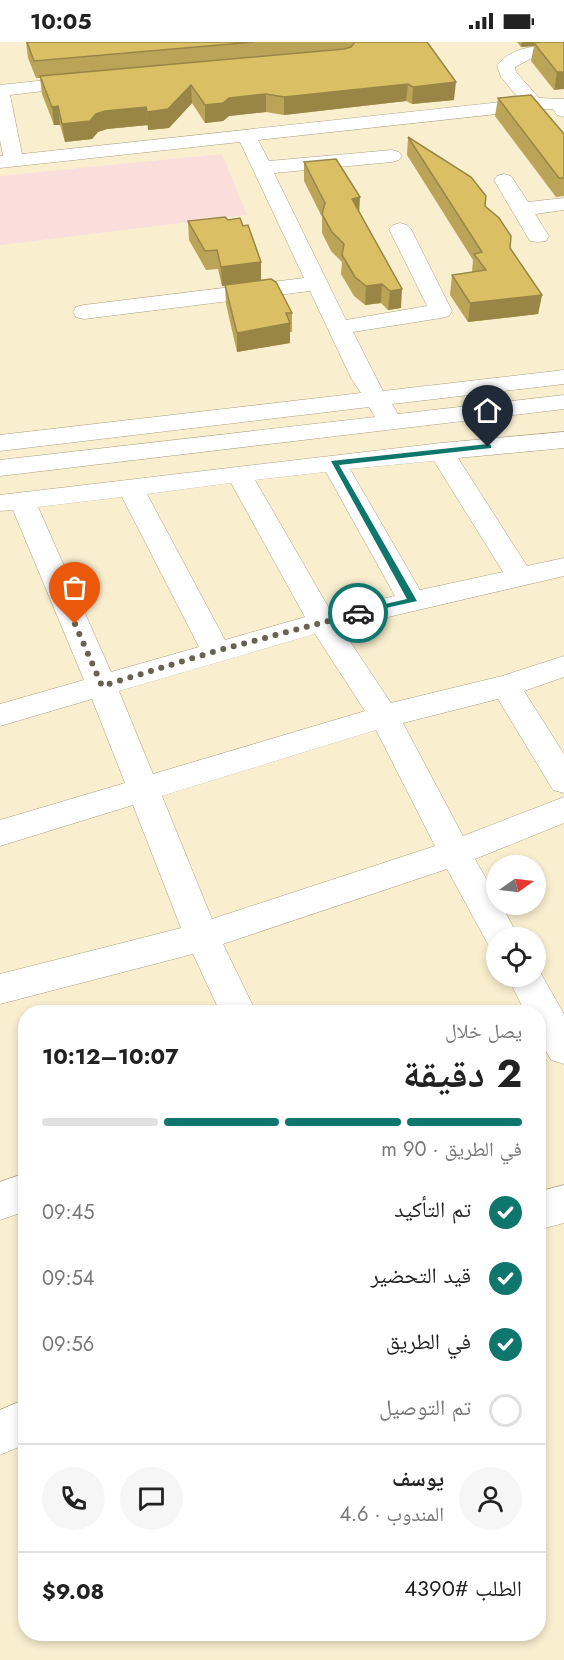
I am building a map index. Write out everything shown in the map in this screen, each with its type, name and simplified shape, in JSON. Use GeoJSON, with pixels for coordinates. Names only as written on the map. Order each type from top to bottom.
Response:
{"type":"FeatureCollection","features":[{"type":"Feature","properties":{"kind":"street"},"geometry":{"type":"LineString","coordinates":[[534,104],[507,73],[506,66],[512,59],[521,55],[564,48]]}},
{"type":"Feature","properties":{"kind":"street"},"geometry":{"type":"LineString","coordinates":[[101,80],[0,92],[7,161],[534,104],[562,105]]}},
{"type":"Feature","properties":{"kind":"street"},"geometry":{"type":"LineString","coordinates":[[246,135],[363,378],[391,422]]}},
{"type":"Feature","properties":{"kind":"street"},"geometry":{"type":"LineString","coordinates":[[262,168],[392,156]]}},
{"type":"Feature","properties":{"kind":"street"},"geometry":{"type":"LineString","coordinates":[[504,180],[537,236]]}},
{"type":"Feature","properties":{"kind":"street"},"geometry":{"type":"LineString","coordinates":[[522,209],[564,204]]}},
{"type":"Feature","properties":{"kind":"street"},"geometry":{"type":"LineString","coordinates":[[338,328],[441,311],[400,229]]}},
{"type":"Feature","properties":{"kind":"street"},"geometry":{"type":"LineString","coordinates":[[84,312],[317,283]]}},
{"type":"Feature","properties":{"kind":"street"},"geometry":{"type":"LineString","coordinates":[[0,443],[564,377]]}},
{"type":"Feature","properties":{"kind":"street"},"geometry":{"type":"LineString","coordinates":[[0,468],[564,402]]}},
{"type":"Feature","properties":{"kind":"street"},"geometry":{"type":"LineString","coordinates":[[235,1005],[202,937],[102,686],[11,502],[441,451],[563,443]]}},
{"type":"Feature","properties":{"kind":"street"},"geometry":{"type":"LineString","coordinates":[[441,451],[520,577]]}},
{"type":"Feature","properties":{"kind":"street"},"geometry":{"type":"LineString","coordinates":[[334,463],[412,601]]}},
{"type":"Feature","properties":{"kind":"street"},"geometry":{"type":"LineString","coordinates":[[240,476],[322,622],[384,716],[496,927]]}},
{"type":"Feature","properties":{"kind":"street"},"geometry":{"type":"LineString","coordinates":[[130,488],[216,651]]}},
{"type":"Feature","properties":{"kind":"street"},"geometry":{"type":"LineString","coordinates":[[0,715],[322,622],[564,567]]}},
{"type":"Feature","properties":{"kind":"street"},"geometry":{"type":"LineString","coordinates":[[0,833],[384,716],[506,686],[564,666]]}},
{"type":"Feature","properties":{"kind":"street"},"geometry":{"type":"LineString","coordinates":[[506,686],[564,782]]}},
{"type":"Feature","properties":{"kind":"street"},"geometry":{"type":"LineString","coordinates":[[0,989],[202,937],[455,853],[564,810]]}},
{"type":"Feature","properties":{"kind":"street"},"geometry":{"type":"LineString","coordinates":[[530,987],[539,1005]]}},
{"type":"Feature","properties":{"kind":"street"},"geometry":{"type":"LineString","coordinates":[[546,1018],[555,1035]]}},
{"type":"Feature","properties":{"kind":"street"},"geometry":{"type":"LineString","coordinates":[[0,1201],[18,1195]]}},
{"type":"Feature","properties":{"kind":"street"},"geometry":{"type":"LineString","coordinates":[[546,1209],[564,1204]]}},
{"type":"Feature","properties":{"kind":"street"},"geometry":{"type":"LineString","coordinates":[[0,1433],[18,1425]]}},
{"type":"Feature","properties":{"kind":"shaded area"},"geometry":{"type":"Polygon","coordinates":[[[222,154],[247,215],[0,245],[0,176],[222,154]]]}},
{"type":"Feature","properties":{"kind":"building"},"geometry":{"type":"Polygon","coordinates":[[[27,42],[254,42],[34,61],[27,42]]]}},
{"type":"Feature","properties":{"kind":"building"},"geometry":{"type":"Polygon","coordinates":[[[355,42],[427,42],[456,82],[413,87],[408,84],[284,97],[266,94],[229,98],[223,103],[205,105],[191,85],[168,109],[147,112],[146,107],[105,111],[96,114],[90,121],[62,124],[58,106],[52,107],[40,76],[344,49],[351,47],[355,42]]]}},
{"type":"Feature","properties":{"kind":"building"},"geometry":{"type":"Polygon","coordinates":[[[564,42],[564,72],[557,72],[534,43],[564,42]]]}},
{"type":"Feature","properties":{"kind":"building"},"geometry":{"type":"Polygon","coordinates":[[[531,95],[564,134],[564,178],[559,178],[498,98],[531,95]]]}},
{"type":"Feature","properties":{"kind":"building"},"geometry":{"type":"Polygon","coordinates":[[[408,137],[471,177],[486,196],[485,206],[499,218],[511,236],[510,248],[542,295],[470,303],[452,275],[486,270],[474,254],[482,252],[408,137]]]}},
{"type":"Feature","properties":{"kind":"building"},"geometry":{"type":"Polygon","coordinates":[[[336,159],[360,197],[352,199],[402,289],[390,291],[382,284],[366,286],[355,277],[342,255],[344,244],[332,232],[322,214],[325,203],[304,162],[336,159]]]}},
{"type":"Feature","properties":{"kind":"building"},"geometry":{"type":"Polygon","coordinates":[[[225,217],[228,220],[240,218],[243,226],[248,225],[261,262],[221,267],[217,250],[205,251],[188,221],[225,217]]]}},
{"type":"Feature","properties":{"kind":"building"},"geometry":{"type":"Polygon","coordinates":[[[271,279],[276,282],[292,313],[286,313],[290,323],[237,333],[225,285],[271,279]]]}},
{"type":"Feature","properties":{"kind":"way so far"},"geometry":{"type":"LineString","coordinates":[[75,624],[102,686],[216,651],[358,613]]}},
{"type":"Feature","properties":{"kind":"route"},"geometry":{"type":"LineString","coordinates":[[358,613],[412,601],[334,463],[488,447]]}}]}
